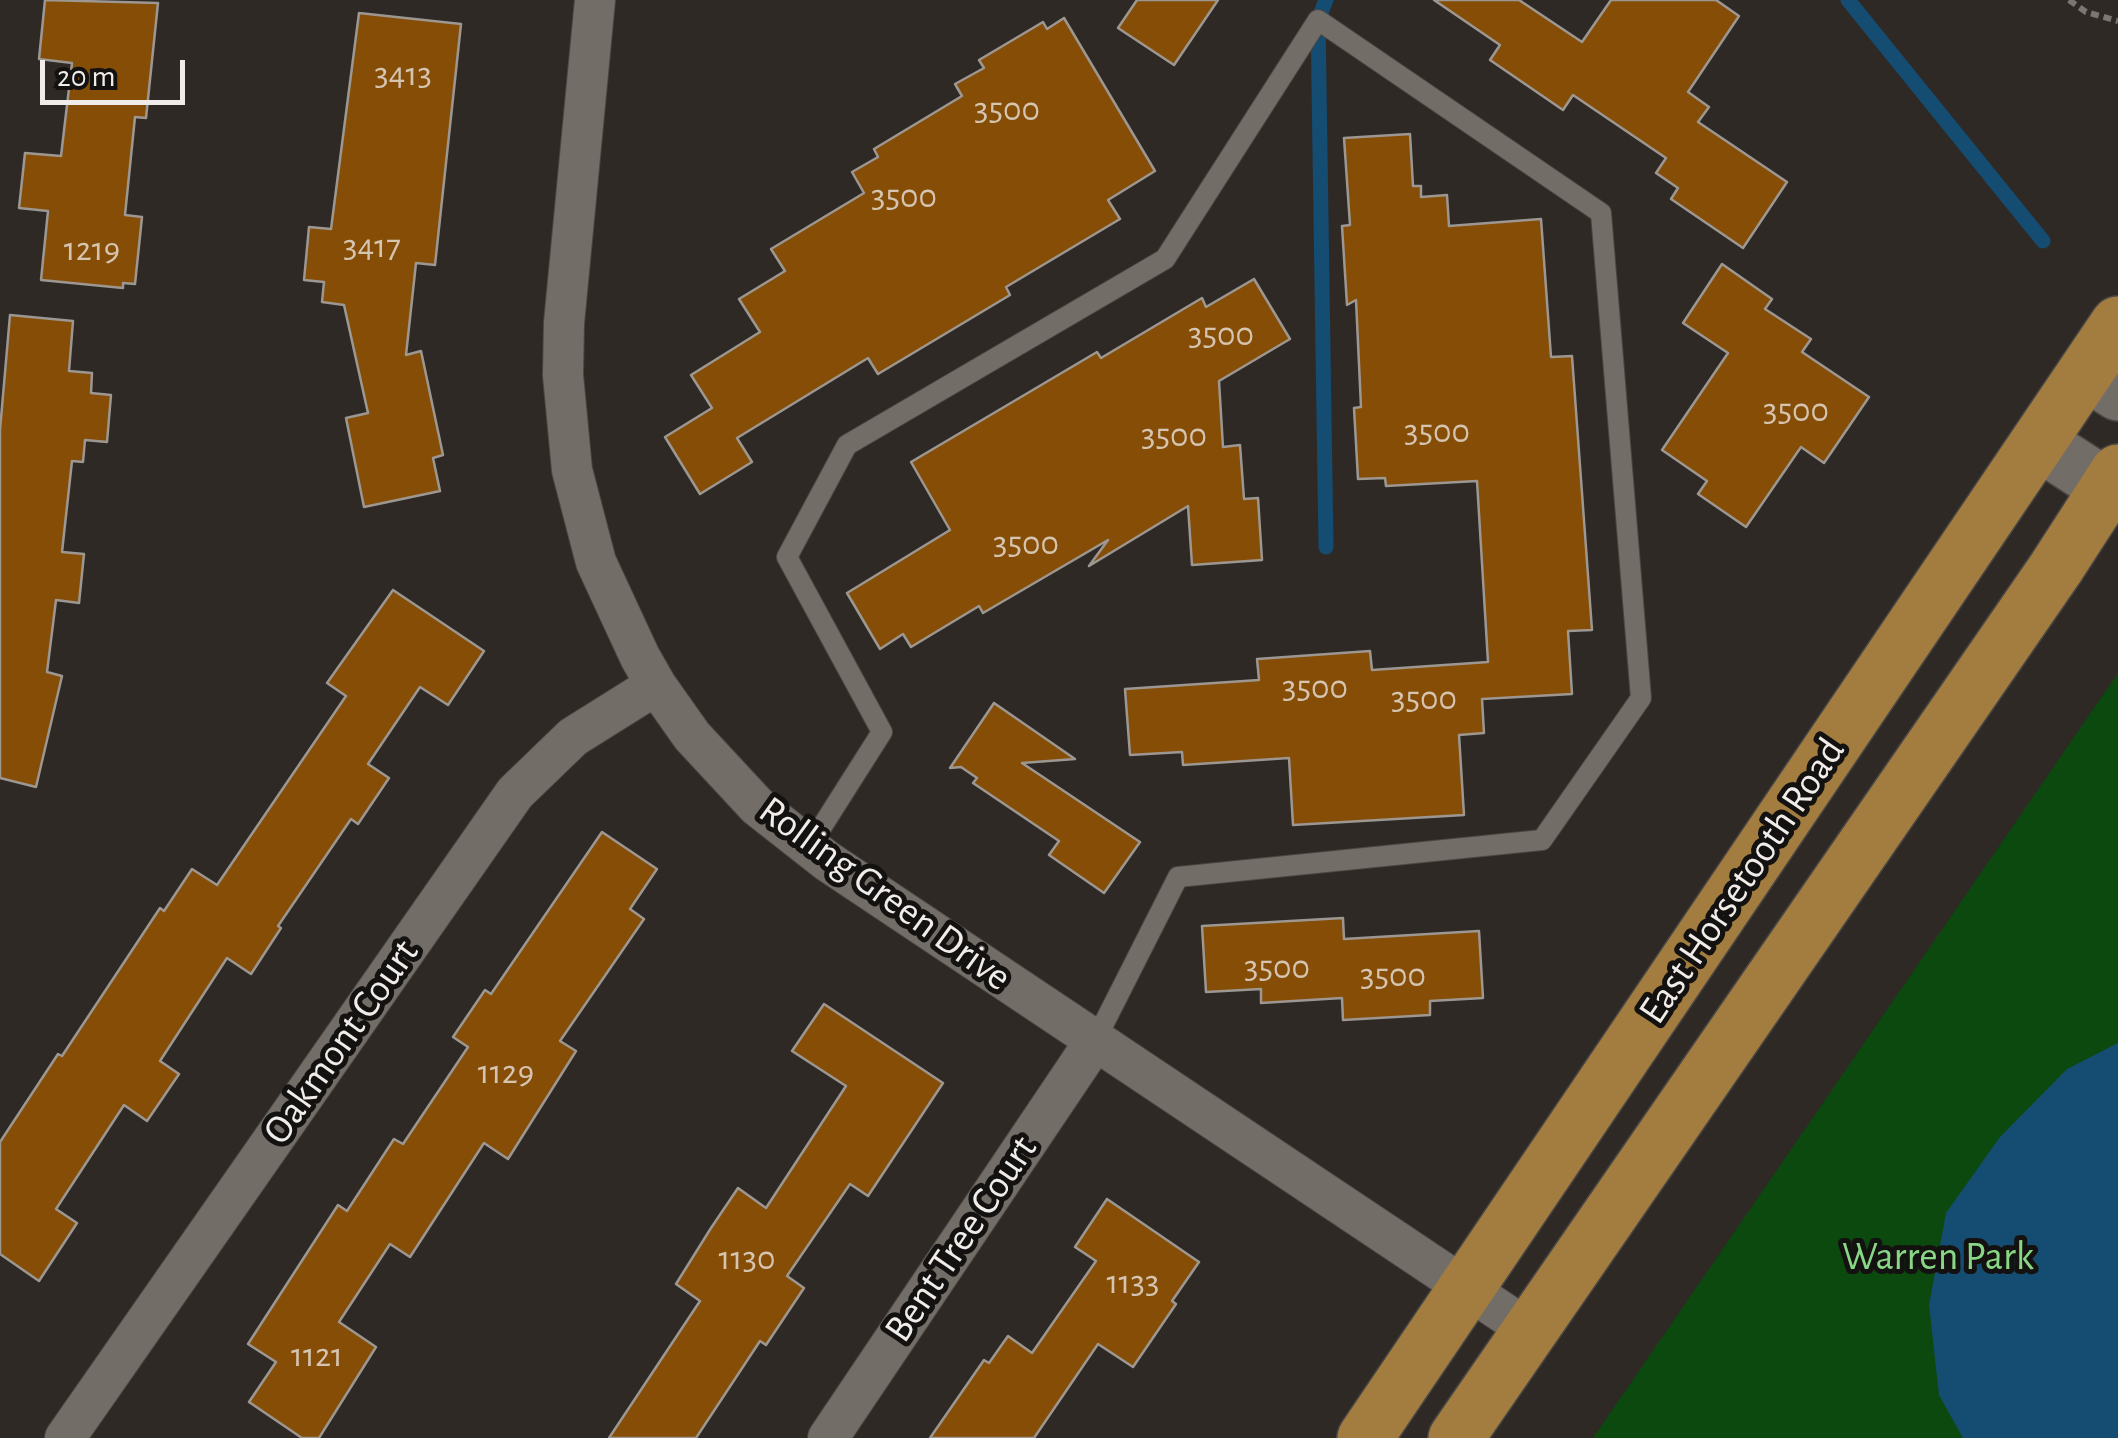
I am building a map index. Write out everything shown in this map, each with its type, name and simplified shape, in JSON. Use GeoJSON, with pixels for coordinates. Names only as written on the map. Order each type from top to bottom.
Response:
{"type":"FeatureCollection","features":[{"type":"Feature","properties":{"kind":"main road","name":"East Horsetooth Road"},"geometry":{"type":"LineString","coordinates":[[1365,1438],[2039,443],[2103,383],[2118,324]]}},
{"type":"Feature","properties":{"kind":"main road"},"geometry":{"type":"LineString","coordinates":[[2039,443],[2114,485]]}},
{"type":"Feature","properties":{"kind":"main road","name":"East Horsetooth Road"},"geometry":{"type":"LineString","coordinates":[[1456,1438],[2114,485]]}},
{"type":"Feature","properties":{"kind":"street","name":"Rolling Green Drive"},"geometry":{"type":"LineString","coordinates":[[595,0],[564,323],[563,375],[572,470],[596,562],[656,685],[692,736],[739,787],[808,846],[1529,1330]]}},
{"type":"Feature","properties":{"kind":"street","name":"Oakmont Court"},"geometry":{"type":"LineString","coordinates":[[65,1438],[515,793],[573,737],[656,685]]}},
{"type":"Feature","properties":{"kind":"street","name":"Bent Tree Court"},"geometry":{"type":"LineString","coordinates":[[828,1438],[1094,1041]]}},
{"type":"Feature","properties":{"kind":"lane"},"geometry":{"type":"LineString","coordinates":[[808,846],[882,732],[787,557],[846,445],[1165,259],[1318,20],[1601,213],[1641,698],[1542,840],[1178,877],[1094,1041]]}},
{"type":"Feature","properties":{"kind":"path"},"geometry":{"type":"LineString","coordinates":[[2069,0],[2086,12],[2118,21]]}},
{"type":"Feature","properties":{"kind":"green space","name":"Warren Park"},"geometry":{"type":"Polygon","coordinates":[[[2118,673],[2118,1438],[1593,1438],[2118,673]]]}},
{"type":"Feature","properties":{"kind":"water"},"geometry":{"type":"Polygon","coordinates":[[[2118,1043],[2118,1438],[1963,1438],[1939,1395],[1929,1305],[1946,1213],[2000,1137],[2067,1069],[2118,1043]]]}},
{"type":"Feature","properties":{"kind":"building"},"geometry":{"type":"Polygon","coordinates":[[[45,0],[158,3],[146,118],[135,117],[125,215],[142,217],[135,284],[123,283],[123,288],[41,280],[48,211],[19,208],[25,153],[61,156],[72,63],[39,59],[45,0]]]}},
{"type":"Feature","properties":{"kind":"building"},"geometry":{"type":"Polygon","coordinates":[[[1137,0],[1218,0],[1174,65],[1118,28],[1137,0]]]}},
{"type":"Feature","properties":{"kind":"building"},"geometry":{"type":"Polygon","coordinates":[[[1434,0],[1519,0],[1582,42],[1611,0],[1716,0],[1739,16],[1688,92],[1709,107],[1698,122],[1787,182],[1743,248],[1671,199],[1678,188],[1656,173],[1666,158],[1573,95],[1563,110],[1490,60],[1500,45],[1434,0]]]}},
{"type":"Feature","properties":{"kind":"building"},"geometry":{"type":"Polygon","coordinates":[[[359,13],[461,24],[435,265],[416,263],[406,355],[421,351],[443,455],[433,458],[440,491],[364,507],[346,418],[368,413],[344,305],[322,302],[324,282],[304,280],[309,227],[331,229],[359,13]]]}},
{"type":"Feature","properties":{"kind":"building"},"geometry":{"type":"Polygon","coordinates":[[[1064,18],[1155,171],[1108,200],[1120,219],[1006,287],[1010,295],[878,374],[868,358],[737,438],[752,462],[700,494],[665,437],[712,408],[691,375],[760,332],[739,299],[785,271],[771,249],[864,193],[852,172],[878,157],[874,149],[962,96],[955,84],[984,68],[979,60],[1043,22],[1047,29],[1064,18]]]}},
{"type":"Feature","properties":{"kind":"building"},"geometry":{"type":"Polygon","coordinates":[[[1410,134],[1413,186],[1421,186],[1421,197],[1447,195],[1449,226],[1541,219],[1551,357],[1572,356],[1592,630],[1568,631],[1572,694],[1482,699],[1484,733],[1459,735],[1464,815],[1293,825],[1289,758],[1183,765],[1182,752],[1130,755],[1125,689],[1259,680],[1257,659],[1370,651],[1372,670],[1488,662],[1477,481],[1386,486],[1385,478],[1358,479],[1354,408],[1361,407],[1356,300],[1347,305],[1342,226],[1350,225],[1344,138],[1410,134]]]}},
{"type":"Feature","properties":{"kind":"building"},"geometry":{"type":"Polygon","coordinates":[[[1722,264],[1772,299],[1765,309],[1811,339],[1802,352],[1869,397],[1824,463],[1801,447],[1746,527],[1698,494],[1707,481],[1662,450],[1728,353],[1683,323],[1722,264]]]}},
{"type":"Feature","properties":{"kind":"building"},"geometry":{"type":"Polygon","coordinates":[[[1254,279],[1290,339],[1219,381],[1223,447],[1240,445],[1244,499],[1258,498],[1262,560],[1192,565],[1188,506],[1089,566],[1108,540],[983,613],[979,606],[911,647],[903,634],[880,649],[847,593],[950,530],[911,462],[1097,352],[1101,358],[1202,298],[1206,307],[1254,279]]]}},
{"type":"Feature","properties":{"kind":"building"},"geometry":{"type":"Polygon","coordinates":[[[10,315],[73,321],[69,371],[92,373],[91,393],[111,395],[107,442],[85,440],[83,462],[72,461],[62,552],[84,554],[79,603],[56,600],[47,672],[62,676],[36,787],[0,778],[0,430],[10,315]]]}},
{"type":"Feature","properties":{"kind":"building"},"geometry":{"type":"Polygon","coordinates":[[[393,590],[484,651],[448,705],[420,687],[368,764],[389,778],[358,824],[351,819],[278,926],[281,928],[251,974],[227,958],[160,1061],[179,1074],[147,1121],[124,1105],[56,1209],[77,1223],[39,1281],[0,1254],[0,1142],[160,908],[164,911],[192,869],[217,885],[346,696],[327,683],[393,590]]]}},
{"type":"Feature","properties":{"kind":"building"},"geometry":{"type":"Polygon","coordinates":[[[994,703],[1075,759],[1022,763],[1140,842],[1104,893],[1049,855],[1059,841],[973,783],[977,778],[961,767],[950,768],[994,703]]]}},
{"type":"Feature","properties":{"kind":"building"},"geometry":{"type":"Polygon","coordinates":[[[602,832],[657,869],[630,909],[644,919],[560,1041],[576,1051],[508,1159],[484,1143],[410,1257],[390,1244],[339,1322],[376,1347],[319,1438],[302,1438],[249,1402],[276,1362],[248,1344],[338,1205],[347,1211],[394,1139],[403,1144],[468,1047],[453,1037],[485,990],[491,994],[602,832]]]}},
{"type":"Feature","properties":{"kind":"building"},"geometry":{"type":"Polygon","coordinates":[[[1343,918],[1344,939],[1479,931],[1483,998],[1430,1001],[1430,1015],[1343,1020],[1342,998],[1261,1003],[1261,989],[1206,992],[1202,926],[1343,918]]]}},
{"type":"Feature","properties":{"kind":"building"},"geometry":{"type":"Polygon","coordinates":[[[824,1004],[943,1083],[868,1196],[850,1184],[787,1276],[804,1288],[766,1345],[760,1341],[696,1438],[609,1438],[700,1301],[676,1284],[711,1228],[738,1188],[766,1208],[846,1086],[792,1051],[824,1004]]]}},
{"type":"Feature","properties":{"kind":"building"},"geometry":{"type":"Polygon","coordinates":[[[1107,1199],[1199,1262],[1133,1367],[1098,1344],[1034,1438],[930,1438],[984,1360],[989,1363],[1008,1336],[1032,1353],[1096,1261],[1075,1247],[1107,1199]]]}},
{"type":"Feature","properties":{"kind":"waterway"},"geometry":{"type":"LineString","coordinates":[[1326,0],[1318,20],[1326,547]]}},
{"type":"Feature","properties":{"kind":"waterway"},"geometry":{"type":"LineString","coordinates":[[1848,0],[2043,241]]}}]}
